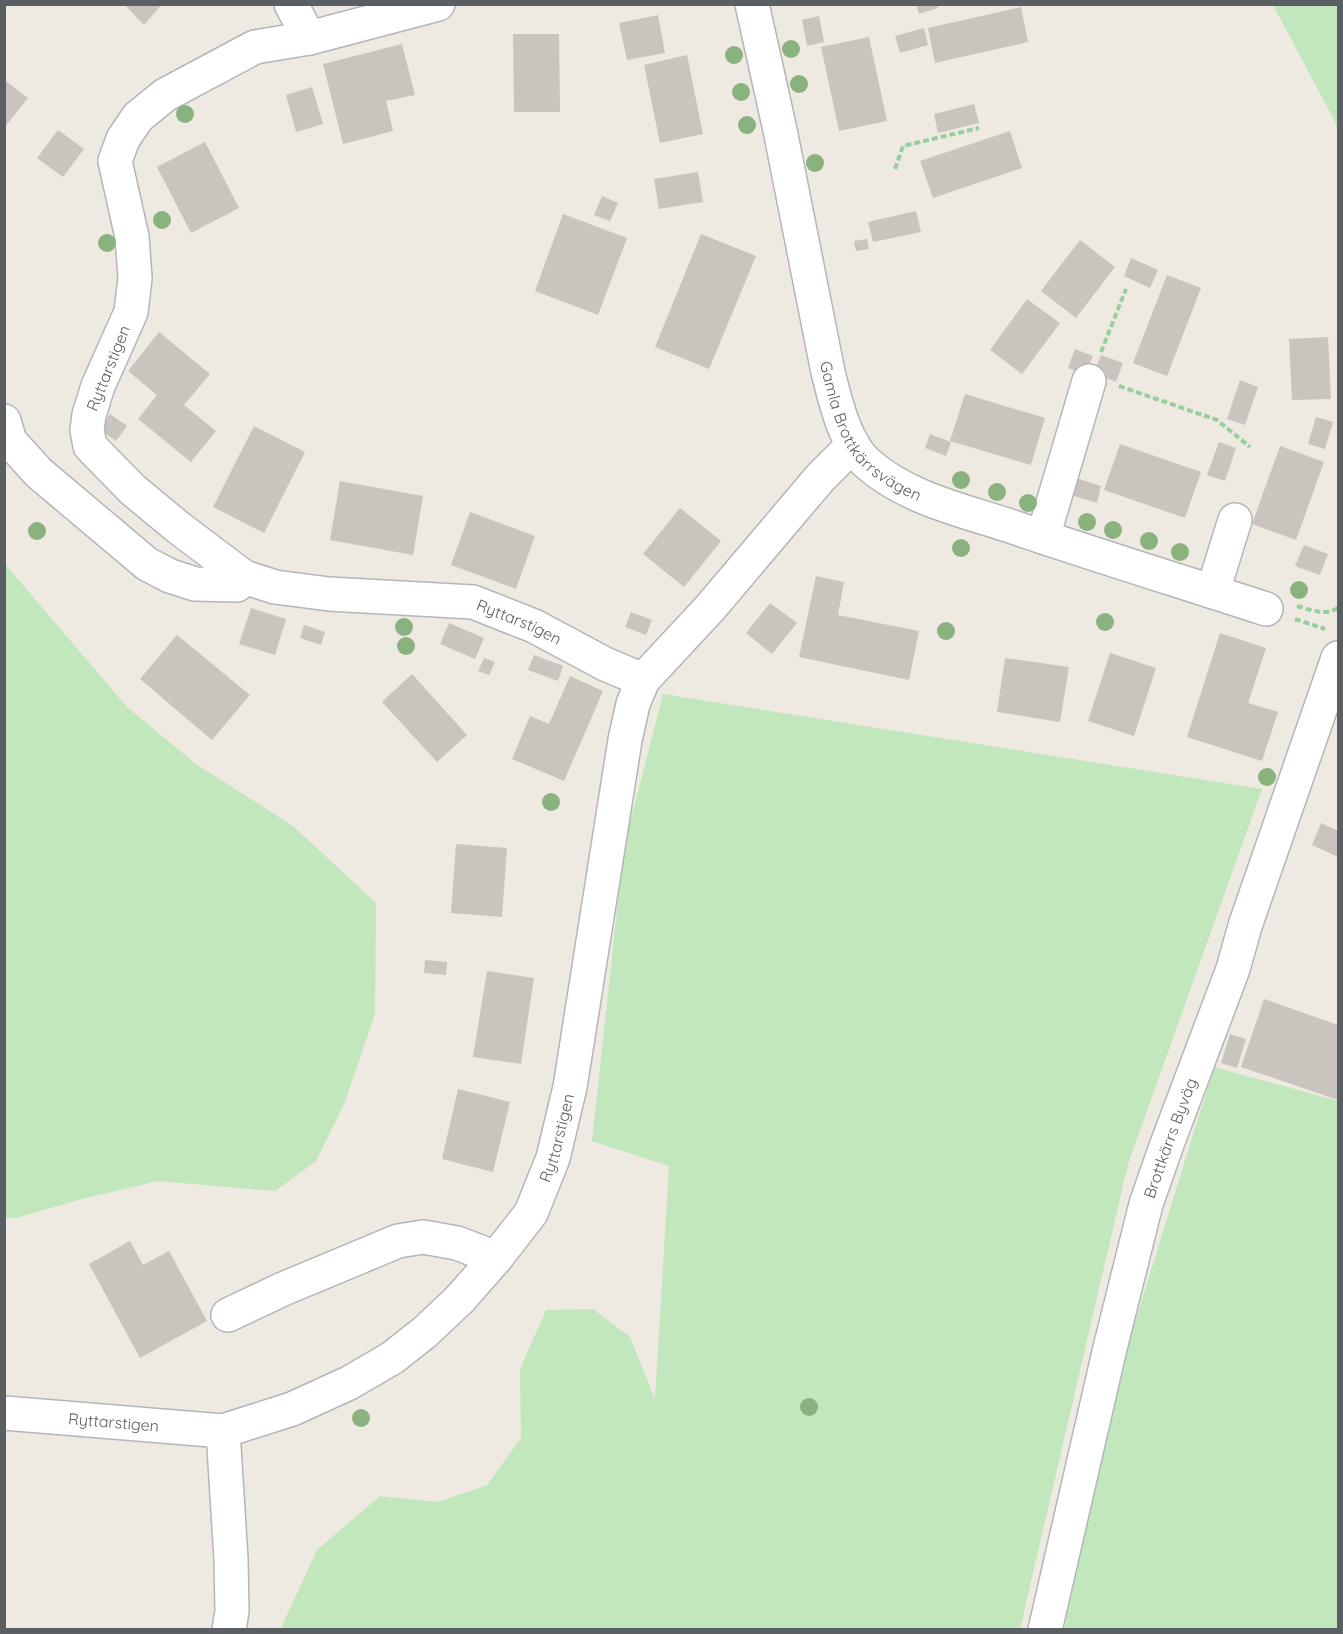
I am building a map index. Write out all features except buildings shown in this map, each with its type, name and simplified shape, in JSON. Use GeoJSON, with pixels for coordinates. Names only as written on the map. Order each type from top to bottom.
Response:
{"type":"FeatureCollection","features":[{"type":"Feature","properties":{"kind":"street"},"geometry":{"type":"LineString","coordinates":[[291,4],[309,38],[438,4]]}},
{"type":"Feature","properties":{"kind":"street","name":"Gamla Brottkärrsvägen"},"geometry":{"type":"LineString","coordinates":[[752,4],[780,130],[828,372],[837,406],[853,445],[866,462],[906,489],[937,502],[1266,609]]}},
{"type":"Feature","properties":{"kind":"street","name":"Ryttarstigen"},"geometry":{"type":"LineString","coordinates":[[309,38],[255,47],[165,95],[138,117],[123,139],[115,162],[132,237],[135,278],[131,312],[98,386],[89,415],[87,430],[90,446],[133,490],[244,577],[276,587],[329,594],[473,602],[534,626],[605,664],[643,680]]}},
{"type":"Feature","properties":{"kind":"street"},"geometry":{"type":"LineString","coordinates":[[1043,537],[1089,381]]}},
{"type":"Feature","properties":{"kind":"street"},"geometry":{"type":"LineString","coordinates":[[4,421],[10,441],[39,473],[147,564],[170,576],[195,584],[237,585],[244,577]]}},
{"type":"Feature","properties":{"kind":"street","name":"Ryttarstigen"},"geometry":{"type":"LineString","coordinates":[[4,1413],[223,1431],[302,1404],[349,1383],[392,1358],[425,1332],[459,1300],[496,1258],[531,1214],[553,1158],[570,1087],[625,740],[633,704],[643,680],[710,608],[820,478],[853,445]]}},
{"type":"Feature","properties":{"kind":"street"},"geometry":{"type":"LineString","coordinates":[[1210,591],[1216,581],[1235,520]]}},
{"type":"Feature","properties":{"kind":"street","name":"Brottkärrs Byväg"},"geometry":{"type":"LineString","coordinates":[[1045,1629],[1146,1204],[1233,969],[1245,926],[1338,658]]}},
{"type":"Feature","properties":{"kind":"street"},"geometry":{"type":"LineString","coordinates":[[228,1315],[283,1289],[398,1241],[423,1237],[467,1246],[496,1258]]}},
{"type":"Feature","properties":{"kind":"street"},"geometry":{"type":"LineString","coordinates":[[223,1431],[231,1559],[232,1611],[229,1629]]}},
{"type":"Feature","properties":{"kind":"path"},"geometry":{"type":"LineString","coordinates":[[896,169],[903,146],[979,128]]}},
{"type":"Feature","properties":{"kind":"path"},"geometry":{"type":"LineString","coordinates":[[1126,288],[1089,381],[1122,386],[1217,420],[1250,447]]}},
{"type":"Feature","properties":{"kind":"green space"},"geometry":{"type":"Polygon","coordinates":[[[1273,5],[1338,5],[1338,130],[1332,116],[1273,5]]]}},
{"type":"Feature","properties":{"kind":"green space"},"geometry":{"type":"Polygon","coordinates":[[[4,563],[127,707],[196,764],[293,826],[376,903],[375,1014],[345,1102],[316,1161],[275,1191],[158,1181],[16,1218],[5,1218],[4,563]]]}},
{"type":"Feature","properties":{"kind":"green space"},"geometry":{"type":"Polygon","coordinates":[[[663,694],[1262,789],[1128,1164],[1020,1629],[280,1630],[317,1550],[380,1496],[438,1502],[487,1485],[521,1438],[520,1369],[546,1310],[593,1309],[630,1337],[655,1399],[669,1166],[592,1141],[624,846],[663,694]]]}},
{"type":"Feature","properties":{"kind":"green space"},"geometry":{"type":"Polygon","coordinates":[[[1214,1067],[1338,1101],[1338,1629],[1064,1630],[1114,1390],[1214,1067]]]}}]}
